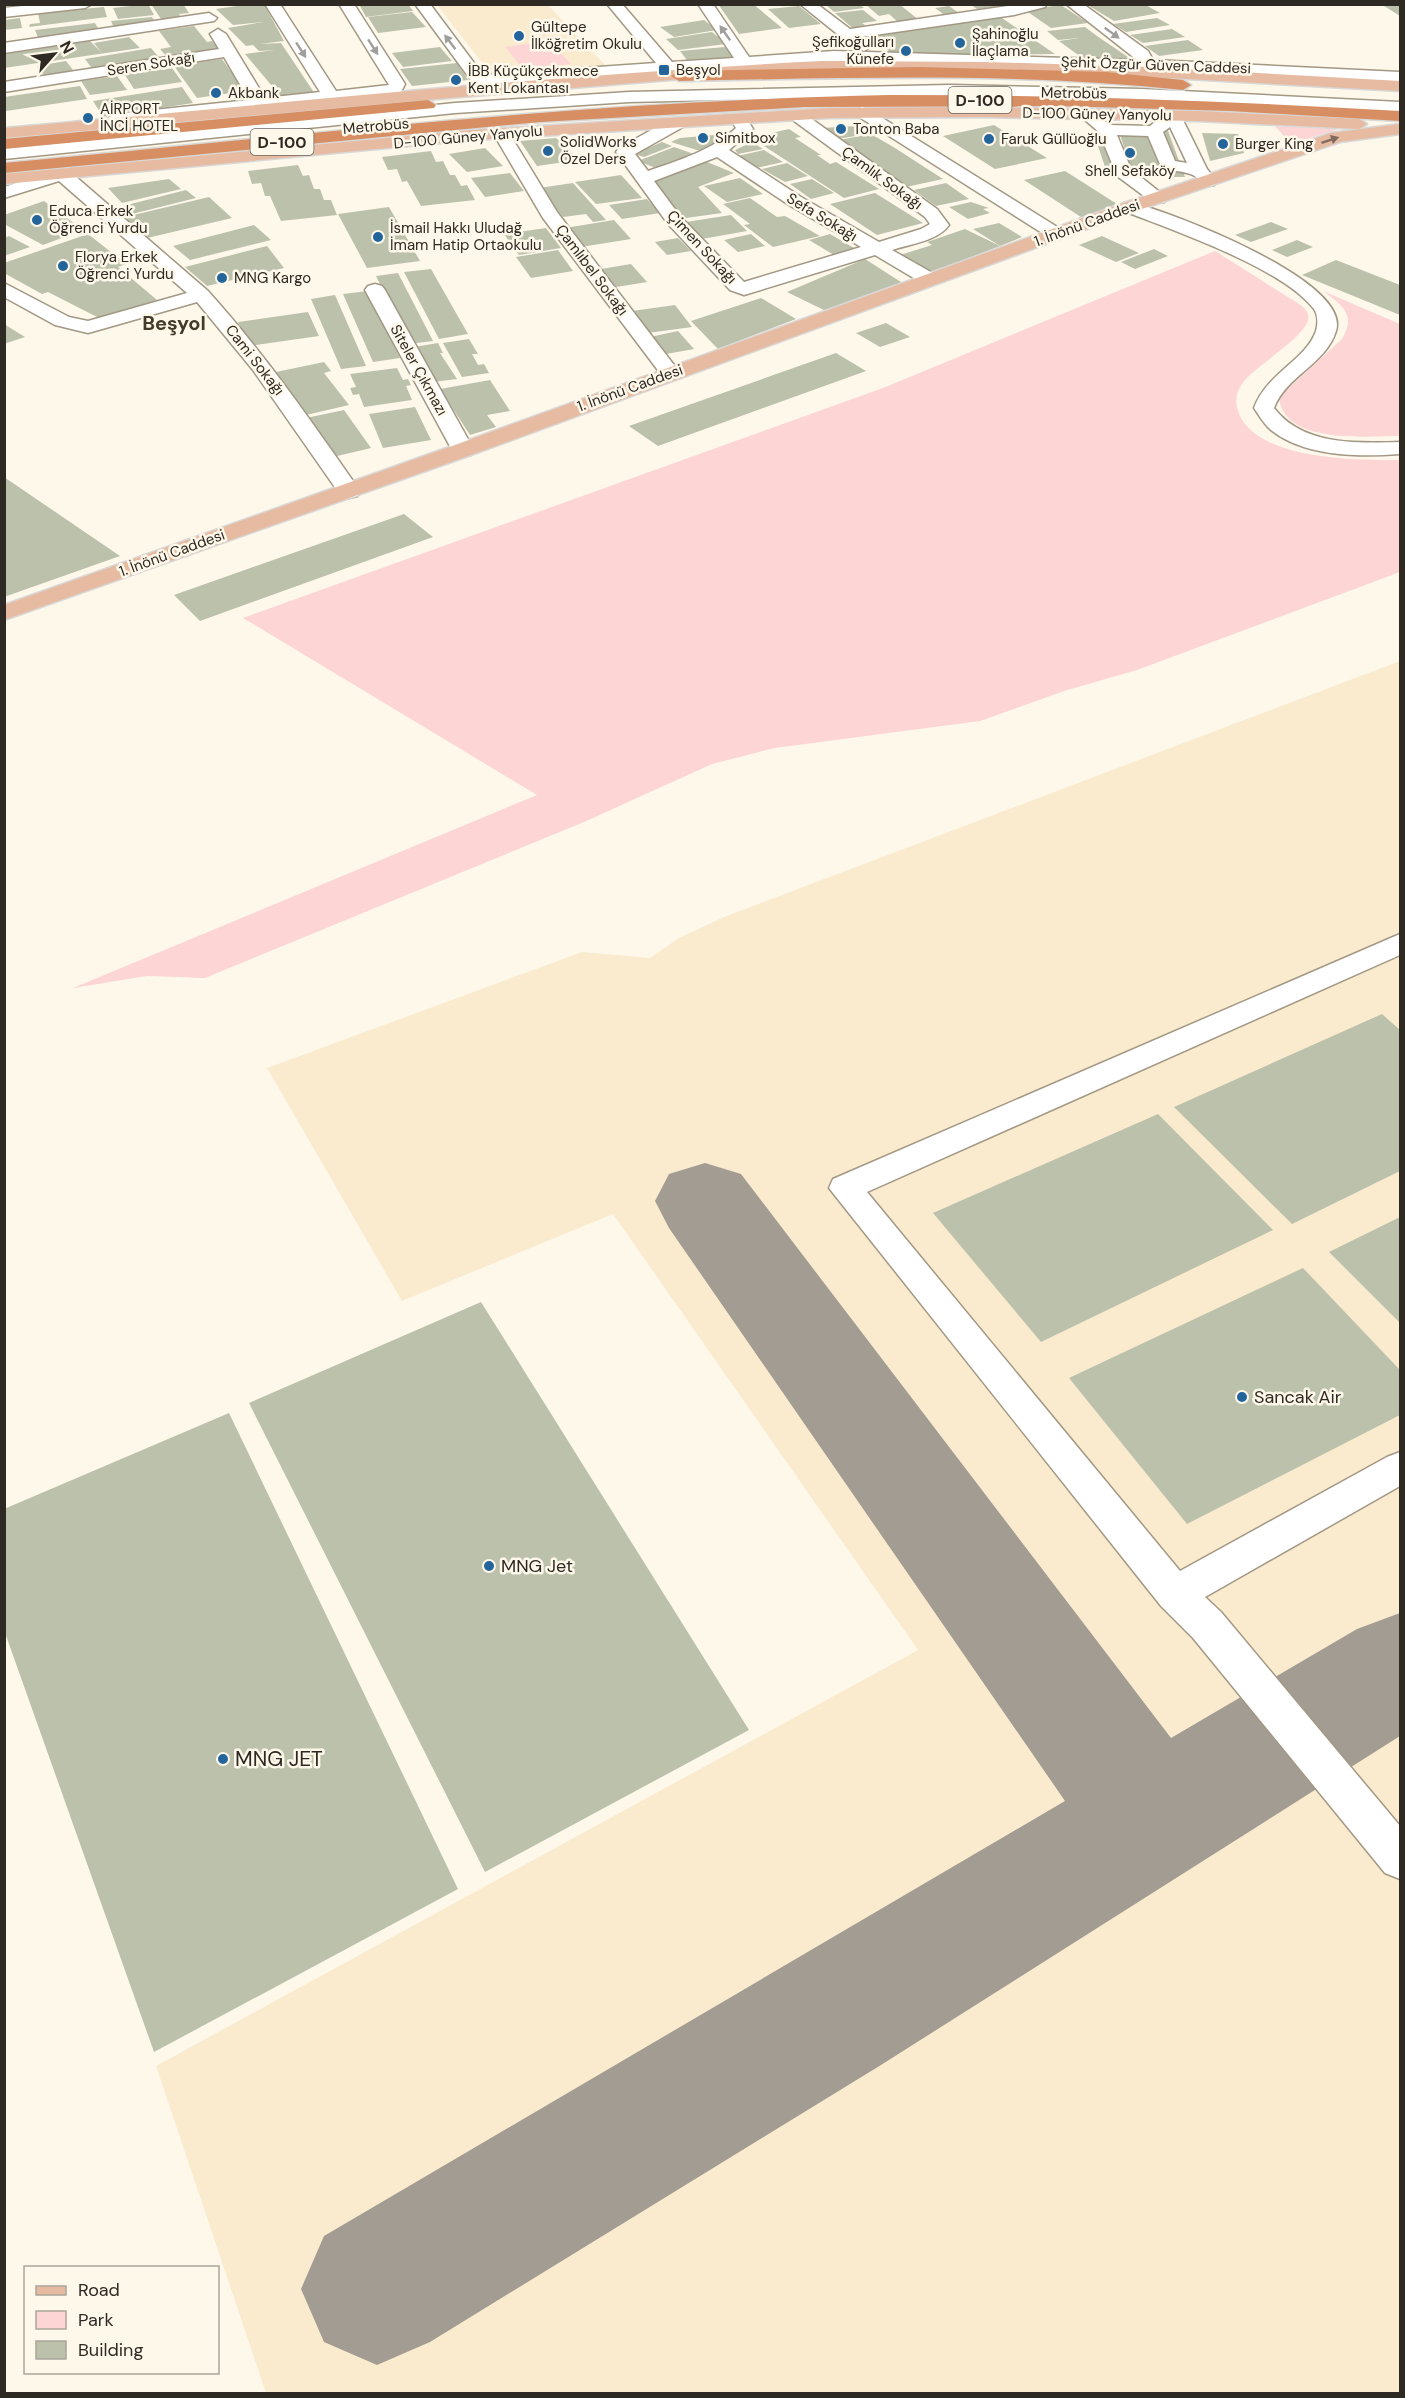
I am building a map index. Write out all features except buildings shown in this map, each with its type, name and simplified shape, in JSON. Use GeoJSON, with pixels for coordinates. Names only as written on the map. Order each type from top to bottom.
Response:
{"type":"FeatureCollection","features":[{"type":"Feature","properties":{"kind":"highway"},"geometry":{"type":"LineString","coordinates":[[673,71],[919,72],[1106,77],[1183,85]]}},
{"type":"Feature","properties":{"kind":"highway","name":"D-100"},"geometry":{"type":"LineString","coordinates":[[4,144],[430,105],[691,86],[979,80],[1183,85],[1401,96]]}},
{"type":"Feature","properties":{"kind":"highway","name":"D-100"},"geometry":{"type":"LineString","coordinates":[[4,168],[560,116],[764,103],[969,100],[1276,108],[1401,116]]}},
{"type":"Feature","properties":{"kind":"highway"},"geometry":{"type":"LineString","coordinates":[[560,116],[591,120],[796,115]]}},
{"type":"Feature","properties":{"kind":"main road"},"geometry":{"type":"LineString","coordinates":[[4,133],[673,71],[821,66],[988,63],[1401,86]]}},
{"type":"Feature","properties":{"kind":"main road","name":"D-100 Güney Yanyolu"},"geometry":{"type":"LineString","coordinates":[[4,179],[501,133],[862,112],[1173,116],[1294,120],[1401,128]]}},
{"type":"Feature","properties":{"kind":"main road"},"geometry":{"type":"LineString","coordinates":[[1173,116],[1238,122],[1257,130],[1268,140],[1276,153],[1255,165]]}},
{"type":"Feature","properties":{"kind":"main road","name":"1. İnönü Caddesi"},"geometry":{"type":"LineString","coordinates":[[4,612],[349,491],[669,373],[1158,198],[1204,176],[1255,165],[1337,137],[1401,128]]}},
{"type":"Feature","properties":{"kind":"street"},"geometry":{"type":"LineString","coordinates":[[4,13],[85,4]]}},
{"type":"Feature","properties":{"kind":"street"},"geometry":{"type":"LineString","coordinates":[[272,4],[331,96]]}},
{"type":"Feature","properties":{"kind":"street"},"geometry":{"type":"LineString","coordinates":[[83,127],[133,116],[395,89],[397,84],[346,4]]}},
{"type":"Feature","properties":{"kind":"street","name":"Şehit Özgür Güven Caddesi"},"geometry":{"type":"LineString","coordinates":[[422,4],[479,80],[673,71],[745,62],[822,57],[879,57],[988,63],[1147,64],[1401,77]]}},
{"type":"Feature","properties":{"kind":"street"},"geometry":{"type":"LineString","coordinates":[[614,4],[673,71]]}},
{"type":"Feature","properties":{"kind":"street"},"geometry":{"type":"LineString","coordinates":[[705,4],[745,62]]}},
{"type":"Feature","properties":{"kind":"street"},"geometry":{"type":"LineString","coordinates":[[807,4],[879,57]]}},
{"type":"Feature","properties":{"kind":"street"},"geometry":{"type":"LineString","coordinates":[[846,34],[1040,4]]}},
{"type":"Feature","properties":{"kind":"street"},"geometry":{"type":"LineString","coordinates":[[1073,4],[1142,54],[1147,64]]}},
{"type":"Feature","properties":{"kind":"street"},"geometry":{"type":"LineString","coordinates":[[918,10],[933,21]]}},
{"type":"Feature","properties":{"kind":"street"},"geometry":{"type":"LineString","coordinates":[[4,48],[205,11],[260,104]]}},
{"type":"Feature","properties":{"kind":"street","name":"Seren Sokağı"},"geometry":{"type":"LineString","coordinates":[[4,87],[227,51]]}},
{"type":"Feature","properties":{"kind":"street","name":"Metrobüs"},"geometry":{"type":"LineString","coordinates":[[4,154],[515,103],[629,97],[949,90],[1250,98],[1401,107]]}},
{"type":"Feature","properties":{"kind":"street","name":"Metrobüs"},"geometry":{"type":"LineString","coordinates":[[4,160],[446,119],[747,95]]}},
{"type":"Feature","properties":{"kind":"street"},"geometry":{"type":"LineString","coordinates":[[862,112],[1056,234]]}},
{"type":"Feature","properties":{"kind":"street"},"geometry":{"type":"LineString","coordinates":[[1086,114],[1106,130],[1123,172],[1158,198]]}},
{"type":"Feature","properties":{"kind":"street","name":"Çamlık Sokağı"},"geometry":{"type":"LineString","coordinates":[[796,115],[930,213],[940,225],[927,233],[877,249]]}},
{"type":"Feature","properties":{"kind":"street"},"geometry":{"type":"LineString","coordinates":[[1106,130],[1154,131],[1173,116],[1204,176]]}},
{"type":"Feature","properties":{"kind":"street"},"geometry":{"type":"LineString","coordinates":[[677,123],[625,152],[645,178],[718,150],[745,129],[739,120]]}},
{"type":"Feature","properties":{"kind":"street"},"geometry":{"type":"LineString","coordinates":[[4,128],[22,132]]}},
{"type":"Feature","properties":{"kind":"street"},"geometry":{"type":"LineString","coordinates":[[1154,131],[1168,165],[1204,176]]}},
{"type":"Feature","properties":{"kind":"street","name":"Çamlıbel Sokağı"},"geometry":{"type":"LineString","coordinates":[[501,133],[549,214],[669,373]]}},
{"type":"Feature","properties":{"kind":"street","name":"Sefa Sokağı"},"geometry":{"type":"LineString","coordinates":[[718,150],[795,201],[929,279]]}},
{"type":"Feature","properties":{"kind":"street"},"geometry":{"type":"LineString","coordinates":[[4,193],[62,174]]}},
{"type":"Feature","properties":{"kind":"street","name":"Cami Sokağı"},"geometry":{"type":"LineString","coordinates":[[62,174],[201,295],[262,366],[349,491]]}},
{"type":"Feature","properties":{"kind":"street","name":"Çimen Sokağı"},"geometry":{"type":"LineString","coordinates":[[645,178],[674,220],[737,286],[744,289],[877,249]]}},
{"type":"Feature","properties":{"kind":"street"},"geometry":{"type":"LineString","coordinates":[[1130,207],[1261,263],[1302,288],[1323,307],[1328,320],[1326,332],[1310,354],[1270,393],[1264,408],[1278,425],[1308,441],[1343,448],[1401,448]]}},
{"type":"Feature","properties":{"kind":"street"},"geometry":{"type":"LineString","coordinates":[[4,289],[62,321],[88,327],[201,295]]}},
{"type":"Feature","properties":{"kind":"street","name":"Siteler Çıkmazı"},"geometry":{"type":"LineString","coordinates":[[375,290],[463,450]]}},
{"type":"Feature","properties":{"kind":"street"},"geometry":{"type":"LineString","coordinates":[[1401,944],[845,1188],[1175,1594],[1208,1625],[1401,1858]]}},
{"type":"Feature","properties":{"kind":"street"},"geometry":{"type":"LineString","coordinates":[[1175,1594],[1401,1468]]}},
{"type":"Feature","properties":{"kind":"shaded area","name":"Gültepe İlköğretim Okulu"},"geometry":{"type":"Polygon","coordinates":[[[437,5],[548,5],[607,67],[490,73],[437,5]]]}},
{"type":"Feature","properties":{"kind":"shaded area"},"geometry":{"type":"Polygon","coordinates":[[[1400,661],[1400,2393],[266,2393],[156,2066],[918,1650],[613,1214],[402,1301],[267,1068],[582,952],[650,958],[679,938],[724,917],[1400,661]]]}},
{"type":"Feature","properties":{"kind":"green space"},"geometry":{"type":"Polygon","coordinates":[[[550,41],[571,64],[524,70],[505,47],[550,41]]]}},
{"type":"Feature","properties":{"kind":"green space"},"geometry":{"type":"Polygon","coordinates":[[[1274,125],[1342,128],[1291,144],[1274,125]]]}},
{"type":"Feature","properties":{"kind":"green space"},"geometry":{"type":"Polygon","coordinates":[[[1215,251],[1298,304],[1308,314],[1304,328],[1297,336],[1245,380],[1240,387],[1236,403],[1241,418],[1253,432],[1291,450],[1338,458],[1400,460],[1400,572],[1137,670],[1064,691],[980,721],[775,748],[712,764],[584,822],[205,978],[147,976],[73,988],[537,795],[243,618],[883,388],[1215,251]]]}},
{"type":"Feature","properties":{"kind":"green space"},"geometry":{"type":"Polygon","coordinates":[[[1323,291],[1400,324],[1400,436],[1368,437],[1329,434],[1310,430],[1295,423],[1284,412],[1279,397],[1342,339],[1346,331],[1348,317],[1345,311],[1323,291]]]}},
{"type":"Feature","properties":{"kind":"taxiway"},"geometry":{"type":"LineString","coordinates":[[705,1201],[1154,1820]]}},
{"type":"Feature","properties":{"kind":"taxiway"},"geometry":{"type":"LineString","coordinates":[[1154,1820],[1400,1669]]}},
{"type":"Feature","properties":{"kind":"taxiway"},"geometry":{"type":"LineString","coordinates":[[377,2289],[1154,1820]]}},
{"type":"Feature","properties":{"kind":"place","name":"Gültepe İlköğretim Okulu"},"geometry":{"type":"Point","coordinates":[519,36]}},
{"type":"Feature","properties":{"kind":"place","name":"Şahinoğlu İlaçlama"},"geometry":{"type":"Point","coordinates":[960,43]}},
{"type":"Feature","properties":{"kind":"place","name":"Şefikoğulları Künefe"},"geometry":{"type":"Point","coordinates":[906,51]}},
{"type":"Feature","properties":{"kind":"place","name":"Beşyol"},"geometry":{"type":"Point","coordinates":[664,70]}},
{"type":"Feature","properties":{"kind":"place","name":"İBB Küçükçekmece Kent Lokantası"},"geometry":{"type":"Point","coordinates":[456,80]}},
{"type":"Feature","properties":{"kind":"place","name":"Akbank"},"geometry":{"type":"Point","coordinates":[216,93]}},
{"type":"Feature","properties":{"kind":"place","name":"AİRPORT İNCİ HOTEL"},"geometry":{"type":"Point","coordinates":[88,118]}},
{"type":"Feature","properties":{"kind":"place","name":"Tonton Baba"},"geometry":{"type":"Point","coordinates":[841,129]}},
{"type":"Feature","properties":{"kind":"place","name":"Simitbox"},"geometry":{"type":"Point","coordinates":[703,138]}},
{"type":"Feature","properties":{"kind":"place","name":"Faruk Güllüoğlu"},"geometry":{"type":"Point","coordinates":[989,139]}},
{"type":"Feature","properties":{"kind":"place","name":"Burger King"},"geometry":{"type":"Point","coordinates":[1223,144]}},
{"type":"Feature","properties":{"kind":"place","name":"SolidWorks Özel Ders"},"geometry":{"type":"Point","coordinates":[548,151]}},
{"type":"Feature","properties":{"kind":"place","name":"Shell Sefaköy"},"geometry":{"type":"Point","coordinates":[1130,153]}},
{"type":"Feature","properties":{"kind":"place","name":"Educa Erkek Öğrenci Yurdu"},"geometry":{"type":"Point","coordinates":[37,220]}},
{"type":"Feature","properties":{"kind":"place","name":"İsmail Hakkı Uludağ İmam Hatip Ortaokulu"},"geometry":{"type":"Point","coordinates":[378,237]}},
{"type":"Feature","properties":{"kind":"place","name":"Florya Erkek Öğrenci Yurdu"},"geometry":{"type":"Point","coordinates":[63,266]}},
{"type":"Feature","properties":{"kind":"place","name":"MNG Kargo"},"geometry":{"type":"Point","coordinates":[222,278]}},
{"type":"Feature","properties":{"kind":"place","name":"Sancak Air"},"geometry":{"type":"Point","coordinates":[1242,1397]}},
{"type":"Feature","properties":{"kind":"place","name":"MNG Jet"},"geometry":{"type":"Point","coordinates":[489,1566]}},
{"type":"Feature","properties":{"kind":"place","name":"MNG JET"},"geometry":{"type":"Point","coordinates":[223,1759]}},
{"type":"Feature","properties":{"kind":"district","name":"Beşyol"},"geometry":{"type":"Point","coordinates":[174,323]}}]}
